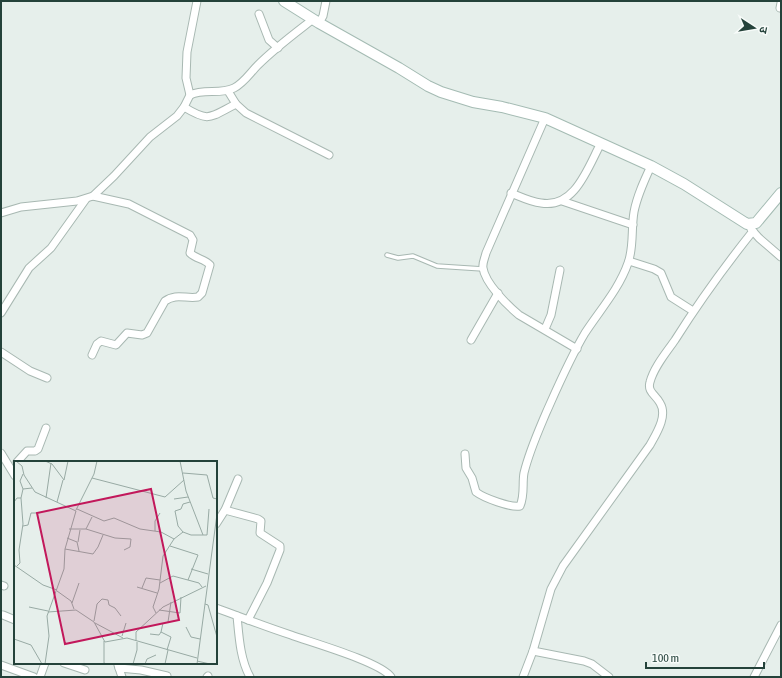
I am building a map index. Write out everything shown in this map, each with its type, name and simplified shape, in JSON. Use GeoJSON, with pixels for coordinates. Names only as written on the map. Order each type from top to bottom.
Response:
{"type":"FeatureCollection","features":[{"type":"Feature","properties":{"kind":"street"},"geometry":{"type":"LineString","coordinates":[[1,313],[29,268],[51,248],[90,197],[109,182],[150,137],[176,116],[184,107],[190,95],[186,78],[187,52],[197,1]]}},
{"type":"Feature","properties":{"kind":"street"},"geometry":{"type":"LineString","coordinates":[[284,1],[315,22],[441,92],[473,102],[502,107],[544,118],[651,166],[684,184],[750,228],[781,256]]}},
{"type":"Feature","properties":{"kind":"street"},"geometry":{"type":"LineString","coordinates":[[190,95],[203,91],[228,91],[236,87],[278,48],[322,16],[326,1]]}},
{"type":"Feature","properties":{"kind":"street"},"geometry":{"type":"LineString","coordinates":[[259,14],[269,40],[278,48]]}},
{"type":"Feature","properties":{"kind":"street"},"geometry":{"type":"LineString","coordinates":[[228,91],[236,104],[255,119],[329,155]]}},
{"type":"Feature","properties":{"kind":"street"},"geometry":{"type":"LineString","coordinates":[[184,107],[199,116],[207,118],[236,104]]}},
{"type":"Feature","properties":{"kind":"street"},"geometry":{"type":"LineString","coordinates":[[544,118],[486,253],[483,269],[486,279],[519,315],[577,349]]}},
{"type":"Feature","properties":{"kind":"street"},"geometry":{"type":"LineString","coordinates":[[511,193],[547,204],[570,196],[578,185],[601,143]]}},
{"type":"Feature","properties":{"kind":"street"},"geometry":{"type":"LineString","coordinates":[[465,454],[466,468],[472,478],[476,492],[516,507],[520,506],[522,501],[524,473],[534,442],[546,413],[577,349],[586,333],[605,307],[625,272],[629,261],[634,212],[639,192],[651,166]]}},
{"type":"Feature","properties":{"kind":"street"},"geometry":{"type":"LineString","coordinates":[[523,677],[533,651],[551,589],[563,566],[650,445],[662,422],[662,407],[650,391],[649,387],[654,372],[693,311],[727,264],[750,228],[781,193]]}},
{"type":"Feature","properties":{"kind":"street"},"geometry":{"type":"LineString","coordinates":[[1,213],[21,207],[77,201],[90,197],[128,204],[190,235],[193,240],[190,254],[208,262],[210,265],[202,293],[198,297],[179,296],[170,298],[165,301],[147,333],[142,335],[127,333],[116,345],[101,341],[97,344],[92,355]]}},
{"type":"Feature","properties":{"kind":"street"},"geometry":{"type":"LineString","coordinates":[[562,200],[633,225]]}},
{"type":"Feature","properties":{"kind":"street"},"geometry":{"type":"LineString","coordinates":[[629,261],[654,269],[661,273],[671,297],[693,311]]}},
{"type":"Feature","properties":{"kind":"street"},"geometry":{"type":"LineString","coordinates":[[545,329],[550,315],[560,270]]}},
{"type":"Feature","properties":{"kind":"street"},"geometry":{"type":"LineString","coordinates":[[471,340],[498,293]]}},
{"type":"Feature","properties":{"kind":"street"},"geometry":{"type":"LineString","coordinates":[[1,352],[30,371],[47,378]]}},
{"type":"Feature","properties":{"kind":"street"},"geometry":{"type":"LineString","coordinates":[[17,461],[27,451],[35,451],[38,449],[46,428]]}},
{"type":"Feature","properties":{"kind":"street"},"geometry":{"type":"LineString","coordinates":[[1,453],[14,464]]}},
{"type":"Feature","properties":{"kind":"street"},"geometry":{"type":"LineString","coordinates":[[217,522],[238,480]]}},
{"type":"Feature","properties":{"kind":"street"},"geometry":{"type":"LineString","coordinates":[[224,510],[258,519],[261,521],[260,533],[280,546],[280,550],[267,582],[248,620]]}},
{"type":"Feature","properties":{"kind":"street"},"geometry":{"type":"LineString","coordinates":[[217,608],[290,635],[335,649],[381,669],[391,677]]}},
{"type":"Feature","properties":{"kind":"street"},"geometry":{"type":"LineString","coordinates":[[3,615],[14,620]]}},
{"type":"Feature","properties":{"kind":"street"},"geometry":{"type":"LineString","coordinates":[[237,616],[242,655],[246,670],[250,677]]}},
{"type":"Feature","properties":{"kind":"street"},"geometry":{"type":"LineString","coordinates":[[754,677],[781,625]]}},
{"type":"Feature","properties":{"kind":"street"},"geometry":{"type":"LineString","coordinates":[[533,651],[584,661],[592,664],[609,677]]}},
{"type":"Feature","properties":{"kind":"street"},"geometry":{"type":"LineString","coordinates":[[40,677],[45,664]]}},
{"type":"Feature","properties":{"kind":"street"},"geometry":{"type":"LineString","coordinates":[[67,664],[85,670]]}},
{"type":"Feature","properties":{"kind":"street"},"geometry":{"type":"LineString","coordinates":[[1,665],[34,677]]}},
{"type":"Feature","properties":{"kind":"street"},"geometry":{"type":"LineString","coordinates":[[118,665],[167,676]]}},
{"type":"Feature","properties":{"kind":"street"},"geometry":{"type":"LineString","coordinates":[[118,665],[122,677]]}},
{"type":"Feature","properties":{"kind":"lane"},"geometry":{"type":"LineString","coordinates":[[387,255],[398,258],[413,256],[437,266],[483,269]]}}]}
